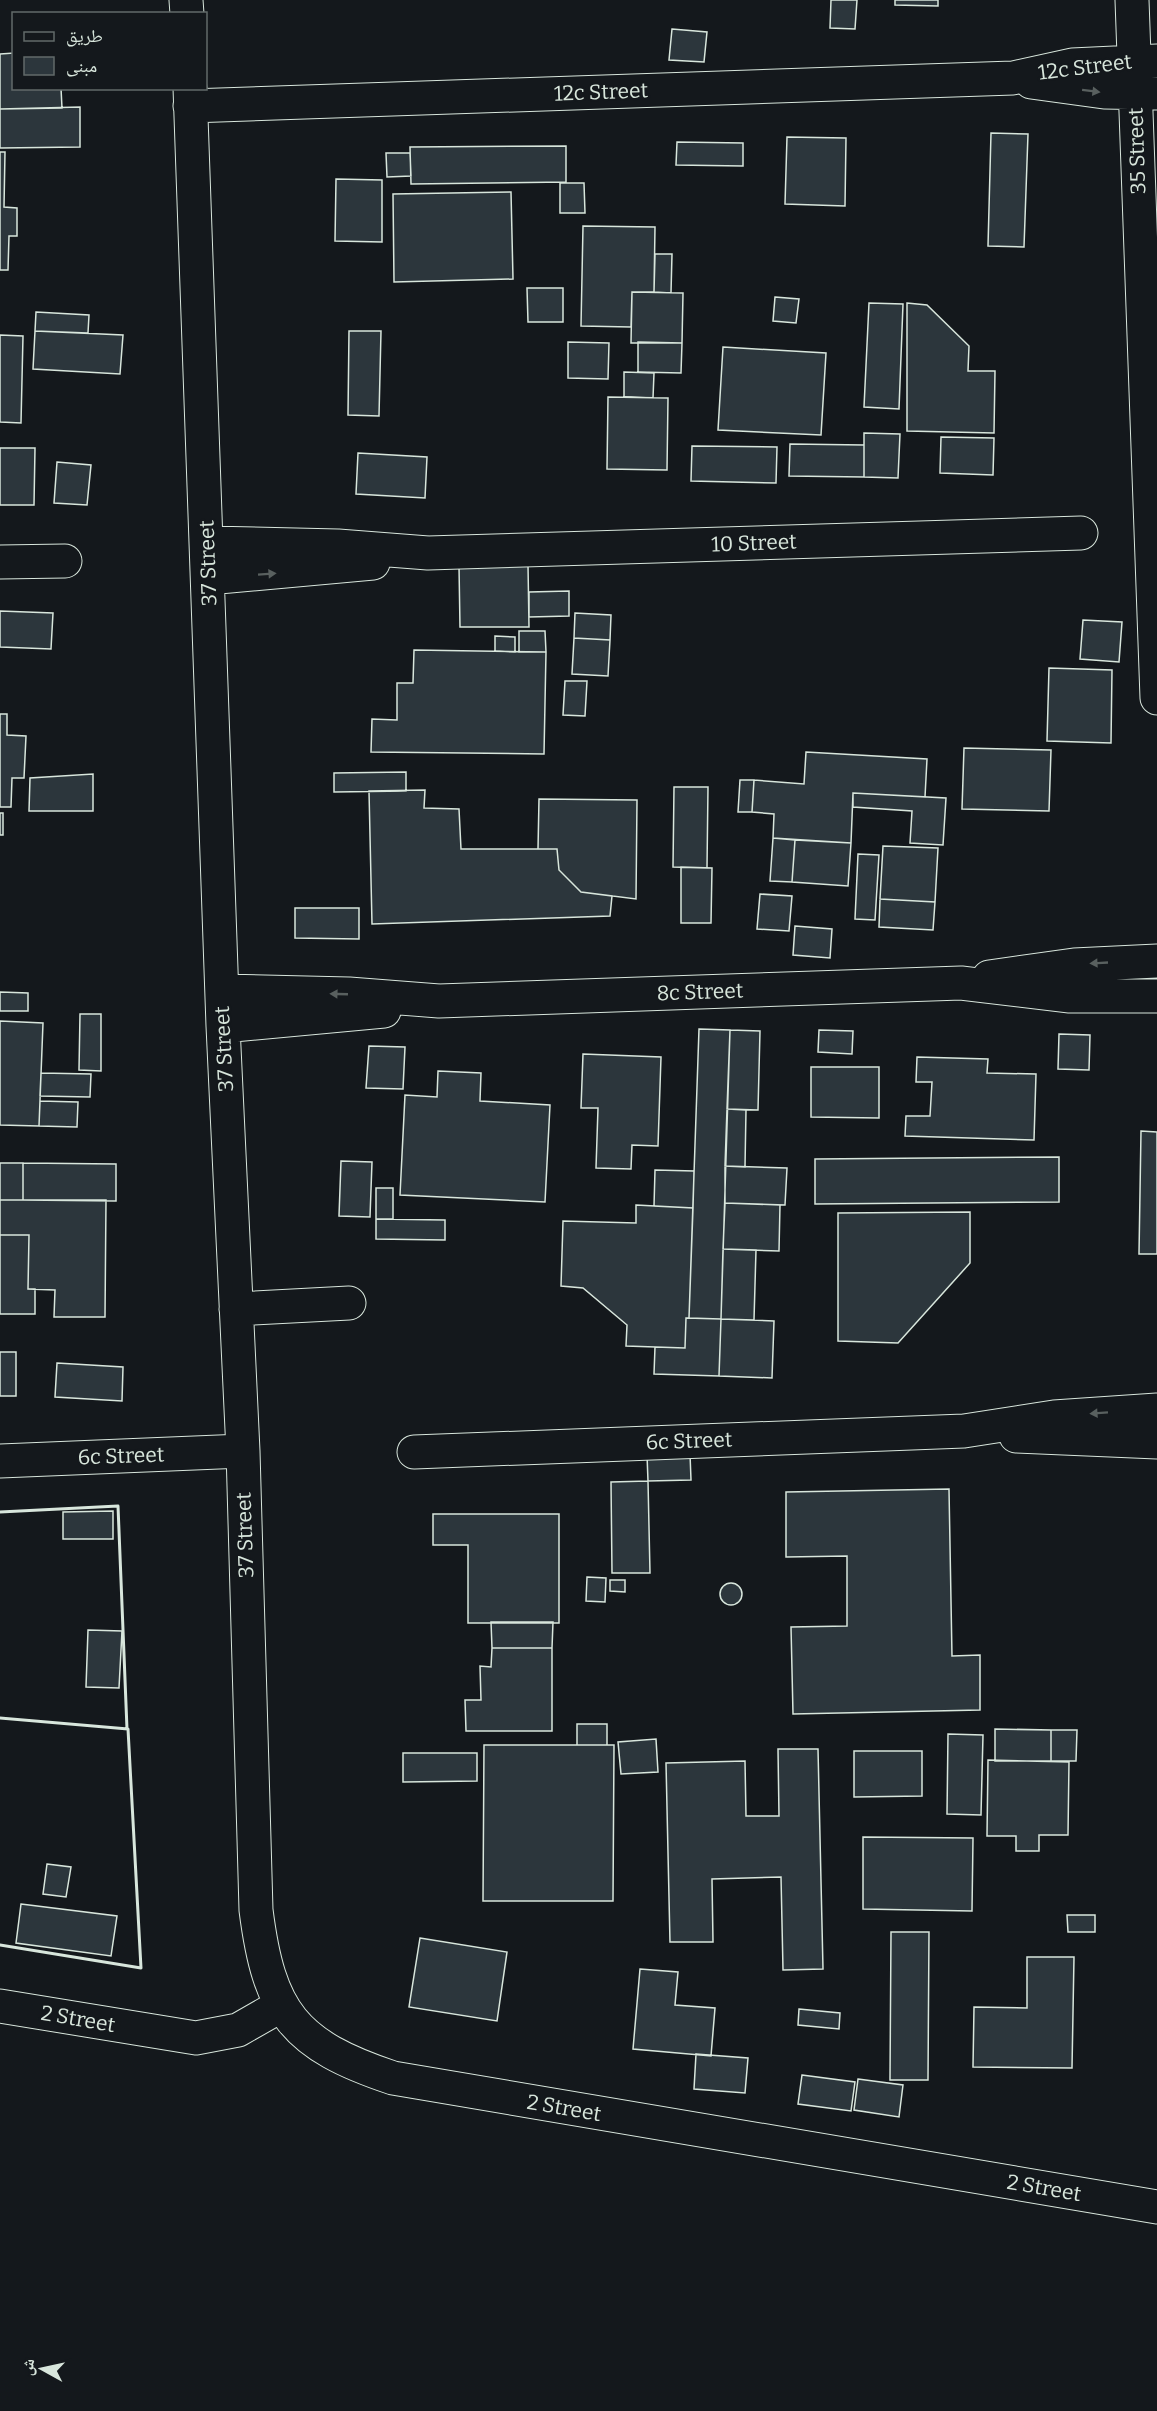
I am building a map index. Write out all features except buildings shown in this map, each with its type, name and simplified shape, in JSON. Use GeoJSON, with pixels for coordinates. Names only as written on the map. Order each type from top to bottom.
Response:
{"type":"FeatureCollection","features":[{"type":"Feature","properties":{"kind":"street","name":"35 Street"},"geometry":{"type":"LineString","coordinates":[[1132,0],[1145,60],[1157,698]]}},
{"type":"Feature","properties":{"kind":"street","name":"12c Street"},"geometry":{"type":"LineString","coordinates":[[1013,78],[1072,65],[1145,60]]}},
{"type":"Feature","properties":{"kind":"street","name":"12c Street"},"geometry":{"type":"LineString","coordinates":[[190,97],[1013,78],[1146,94]]}},
{"type":"Feature","properties":{"kind":"street","name":"37 Street"},"geometry":{"type":"LineString","coordinates":[[190,97],[208,543],[223,1026],[243,1451],[256,1910],[268,1975],[280,2006]]}},
{"type":"Feature","properties":{"kind":"street","name":"10 Street"},"geometry":{"type":"LineString","coordinates":[[208,543],[338,546],[428,553],[1081,533]]}},
{"type":"Feature","properties":{"kind":"street","name":"10 Street"},"geometry":{"type":"LineString","coordinates":[[208,578],[339,568],[428,553]]}},
{"type":"Feature","properties":{"kind":"street"},"geometry":{"type":"LineString","coordinates":[[0,562],[65,561]]}},
{"type":"Feature","properties":{"kind":"street","name":"8c Street"},"geometry":{"type":"LineString","coordinates":[[223,1026],[349,1016],[439,1002],[961,983],[1035,969],[1157,961]]}},
{"type":"Feature","properties":{"kind":"street","name":"8c Street"},"geometry":{"type":"LineString","coordinates":[[961,983],[1071,996],[1157,996]]}},
{"type":"Feature","properties":{"kind":"street","name":"8c Street"},"geometry":{"type":"LineString","coordinates":[[222,991],[349,994],[439,1002]]}},
{"type":"Feature","properties":{"kind":"street"},"geometry":{"type":"LineString","coordinates":[[236,1309],[349,1303]]}},
{"type":"Feature","properties":{"kind":"street","name":"6c Street"},"geometry":{"type":"LineString","coordinates":[[414,1452],[964,1431],[1054,1417],[1157,1410]]}},
{"type":"Feature","properties":{"kind":"street","name":"6c Street"},"geometry":{"type":"LineString","coordinates":[[964,1431],[1054,1439],[1157,1442]]}},
{"type":"Feature","properties":{"kind":"street","name":"6c Street"},"geometry":{"type":"LineString","coordinates":[[0,1461],[243,1451]]}},
{"type":"Feature","properties":{"kind":"street","name":"2 Street"},"geometry":{"type":"LineString","coordinates":[[0,2006],[196,2038],[238,2030],[280,2006],[301,2031],[329,2052],[360,2067],[393,2078],[1157,2207]]}},
{"type":"Feature","properties":{"kind":"wall"},"geometry":{"type":"LineString","coordinates":[[0,1512],[118,1506],[127,1729]]}},
{"type":"Feature","properties":{"kind":"wall"},"geometry":{"type":"LineString","coordinates":[[0,1718],[128,1729],[141,1968],[0,1945]]}}]}
